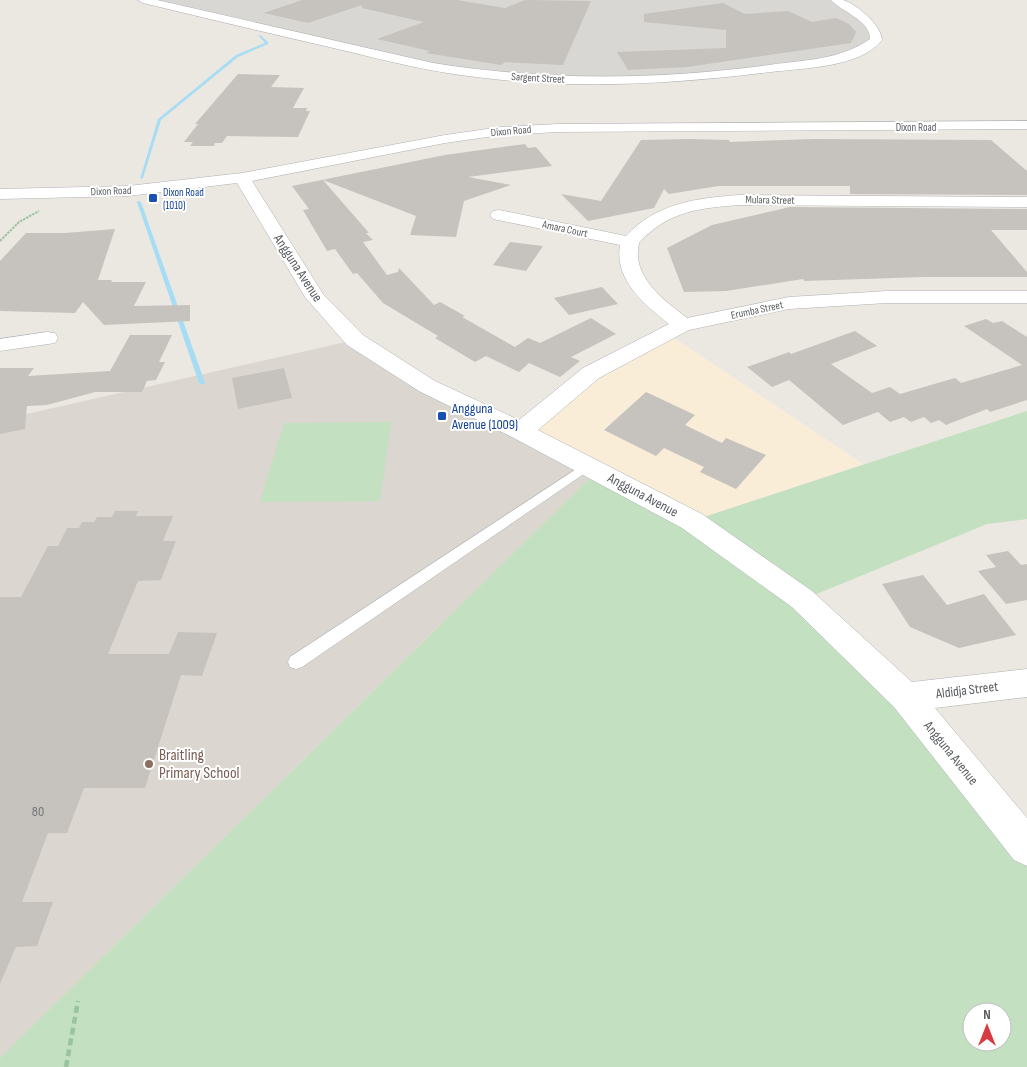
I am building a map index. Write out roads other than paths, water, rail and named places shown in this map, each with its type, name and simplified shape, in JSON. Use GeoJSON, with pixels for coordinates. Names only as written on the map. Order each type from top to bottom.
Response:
{"type":"FeatureCollection","features":[{"type":"Feature","properties":{"kind":"street","name":"Sargent Street"},"geometry":{"type":"LineString","coordinates":[[142,0],[433,67],[499,76],[619,81],[728,75],[831,60],[854,54],[867,48],[876,40],[876,33],[867,21],[836,0]]}},
{"type":"Feature","properties":{"kind":"street","name":"Dixon Road"},"geometry":{"type":"LineString","coordinates":[[7,194],[128,191],[242,178],[445,139],[501,131],[558,128],[1027,125]]}},
{"type":"Feature","properties":{"kind":"street","name":"Angguna Avenue"},"geometry":{"type":"LineString","coordinates":[[242,178],[315,297],[355,340],[427,386],[521,431],[692,521],[794,594],[906,697],[1027,847]]}},
{"type":"Feature","properties":{"kind":"street"},"geometry":{"type":"LineString","coordinates":[[0,210],[7,194]]}},
{"type":"Feature","properties":{"kind":"street","name":"Mulara Street"},"geometry":{"type":"LineString","coordinates":[[630,242],[646,225],[662,215],[684,207],[711,202],[740,200],[1027,202]]}},
{"type":"Feature","properties":{"kind":"street","name":"Amara Court"},"geometry":{"type":"LineString","coordinates":[[499,215],[630,242]]}},
{"type":"Feature","properties":{"kind":"street"},"geometry":{"type":"LineString","coordinates":[[630,242],[629,252],[632,266],[641,289],[683,325]]}},
{"type":"Feature","properties":{"kind":"street","name":"Erumba Street"},"geometry":{"type":"LineString","coordinates":[[521,431],[592,373],[683,325],[789,303],[887,297],[1027,297]]}},
{"type":"Feature","properties":{"kind":"street"},"geometry":{"type":"LineString","coordinates":[[0,345],[47,338]]}},
{"type":"Feature","properties":{"kind":"street","name":"Aldidja Street"},"geometry":{"type":"LineString","coordinates":[[906,697],[1027,683]]}},
{"type":"Feature","properties":{"kind":"lane"},"geometry":{"type":"LineString","coordinates":[[296,662],[587,466]]}},
{"type":"Feature","properties":{"kind":"waterway"},"geometry":{"type":"LineString","coordinates":[[141,178],[159,120],[237,56],[267,43],[259,36]]}},
{"type":"Feature","properties":{"kind":"waterway"},"geometry":{"type":"LineString","coordinates":[[139,202],[202,383]]}},
{"type":"Feature","properties":{"kind":"place","name":"Dixon Road (1010)"},"geometry":{"type":"Point","coordinates":[153,198]}},
{"type":"Feature","properties":{"kind":"place","name":"Angguna Avenue (1009)"},"geometry":{"type":"Point","coordinates":[442,416]}},
{"type":"Feature","properties":{"kind":"place","name":"Braitling Primary School"},"geometry":{"type":"Point","coordinates":[149,764]}}]}
